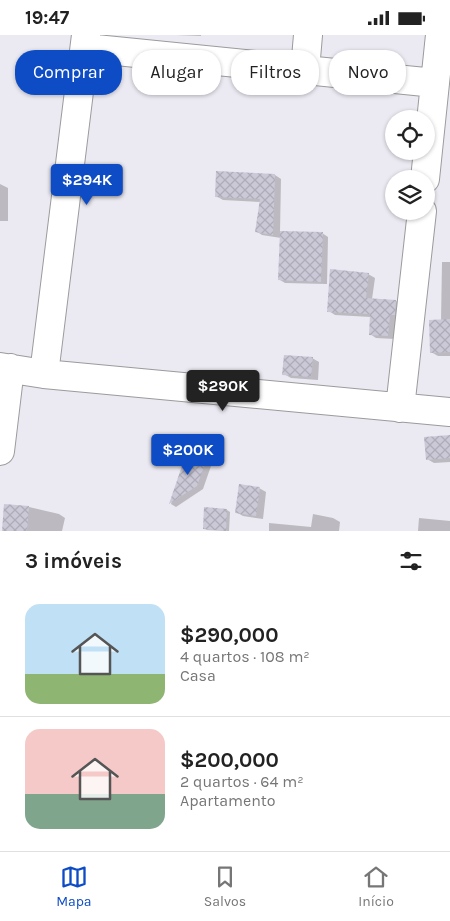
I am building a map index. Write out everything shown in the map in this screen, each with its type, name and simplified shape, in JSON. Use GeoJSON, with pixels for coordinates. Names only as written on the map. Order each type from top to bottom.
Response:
{"type":"FeatureCollection","features":[{"type":"Feature","properties":{"kind":"street"},"geometry":{"type":"LineString","coordinates":[[307,50],[308,35]]}},
{"type":"Feature","properties":{"kind":"street"},"geometry":{"type":"LineString","coordinates":[[426,170],[440,35]]}},
{"type":"Feature","properties":{"kind":"street"},"geometry":{"type":"LineString","coordinates":[[44,374],[86,41],[231,60]]}},
{"type":"Feature","properties":{"kind":"street"},"geometry":{"type":"LineString","coordinates":[[319,71],[436,83]]}},
{"type":"Feature","properties":{"kind":"street"},"geometry":{"type":"LineString","coordinates":[[400,408],[421,220]]}},
{"type":"Feature","properties":{"kind":"street"},"geometry":{"type":"LineString","coordinates":[[0,451],[5,367],[44,374],[450,412]]}},
{"type":"Feature","properties":{"kind":"building"},"geometry":{"type":"Polygon","coordinates":[[[216,171],[275,174],[273,235],[255,232],[260,199],[215,197],[216,171]]]}},
{"type":"Feature","properties":{"kind":"building"},"geometry":{"type":"Polygon","coordinates":[[[280,231],[323,232],[321,282],[278,280],[280,231]]]}},
{"type":"Feature","properties":{"kind":"building"},"geometry":{"type":"Polygon","coordinates":[[[330,269],[369,273],[366,298],[396,300],[395,315],[390,315],[388,336],[369,335],[370,314],[327,312],[330,269]]]}},
{"type":"Feature","properties":{"kind":"building"},"geometry":{"type":"Polygon","coordinates":[[[450,319],[450,352],[430,353],[429,320],[450,319]]]}},
{"type":"Feature","properties":{"kind":"building"},"geometry":{"type":"Polygon","coordinates":[[[284,355],[313,357],[311,377],[282,375],[284,355]]]}},
{"type":"Feature","properties":{"kind":"building"},"geometry":{"type":"Polygon","coordinates":[[[450,435],[450,458],[426,460],[424,437],[450,435]]]}},
{"type":"Feature","properties":{"kind":"building"},"geometry":{"type":"Polygon","coordinates":[[[186,454],[206,461],[197,486],[169,504],[186,454]]]}},
{"type":"Feature","properties":{"kind":"building"},"geometry":{"type":"Polygon","coordinates":[[[239,484],[260,487],[256,516],[235,513],[239,484]]]}},
{"type":"Feature","properties":{"kind":"building"},"geometry":{"type":"Polygon","coordinates":[[[4,504],[29,506],[27,531],[2,531],[4,504]]]}},
{"type":"Feature","properties":{"kind":"building"},"geometry":{"type":"Polygon","coordinates":[[[204,507],[227,509],[226,531],[203,529],[204,507]]]}}]}
